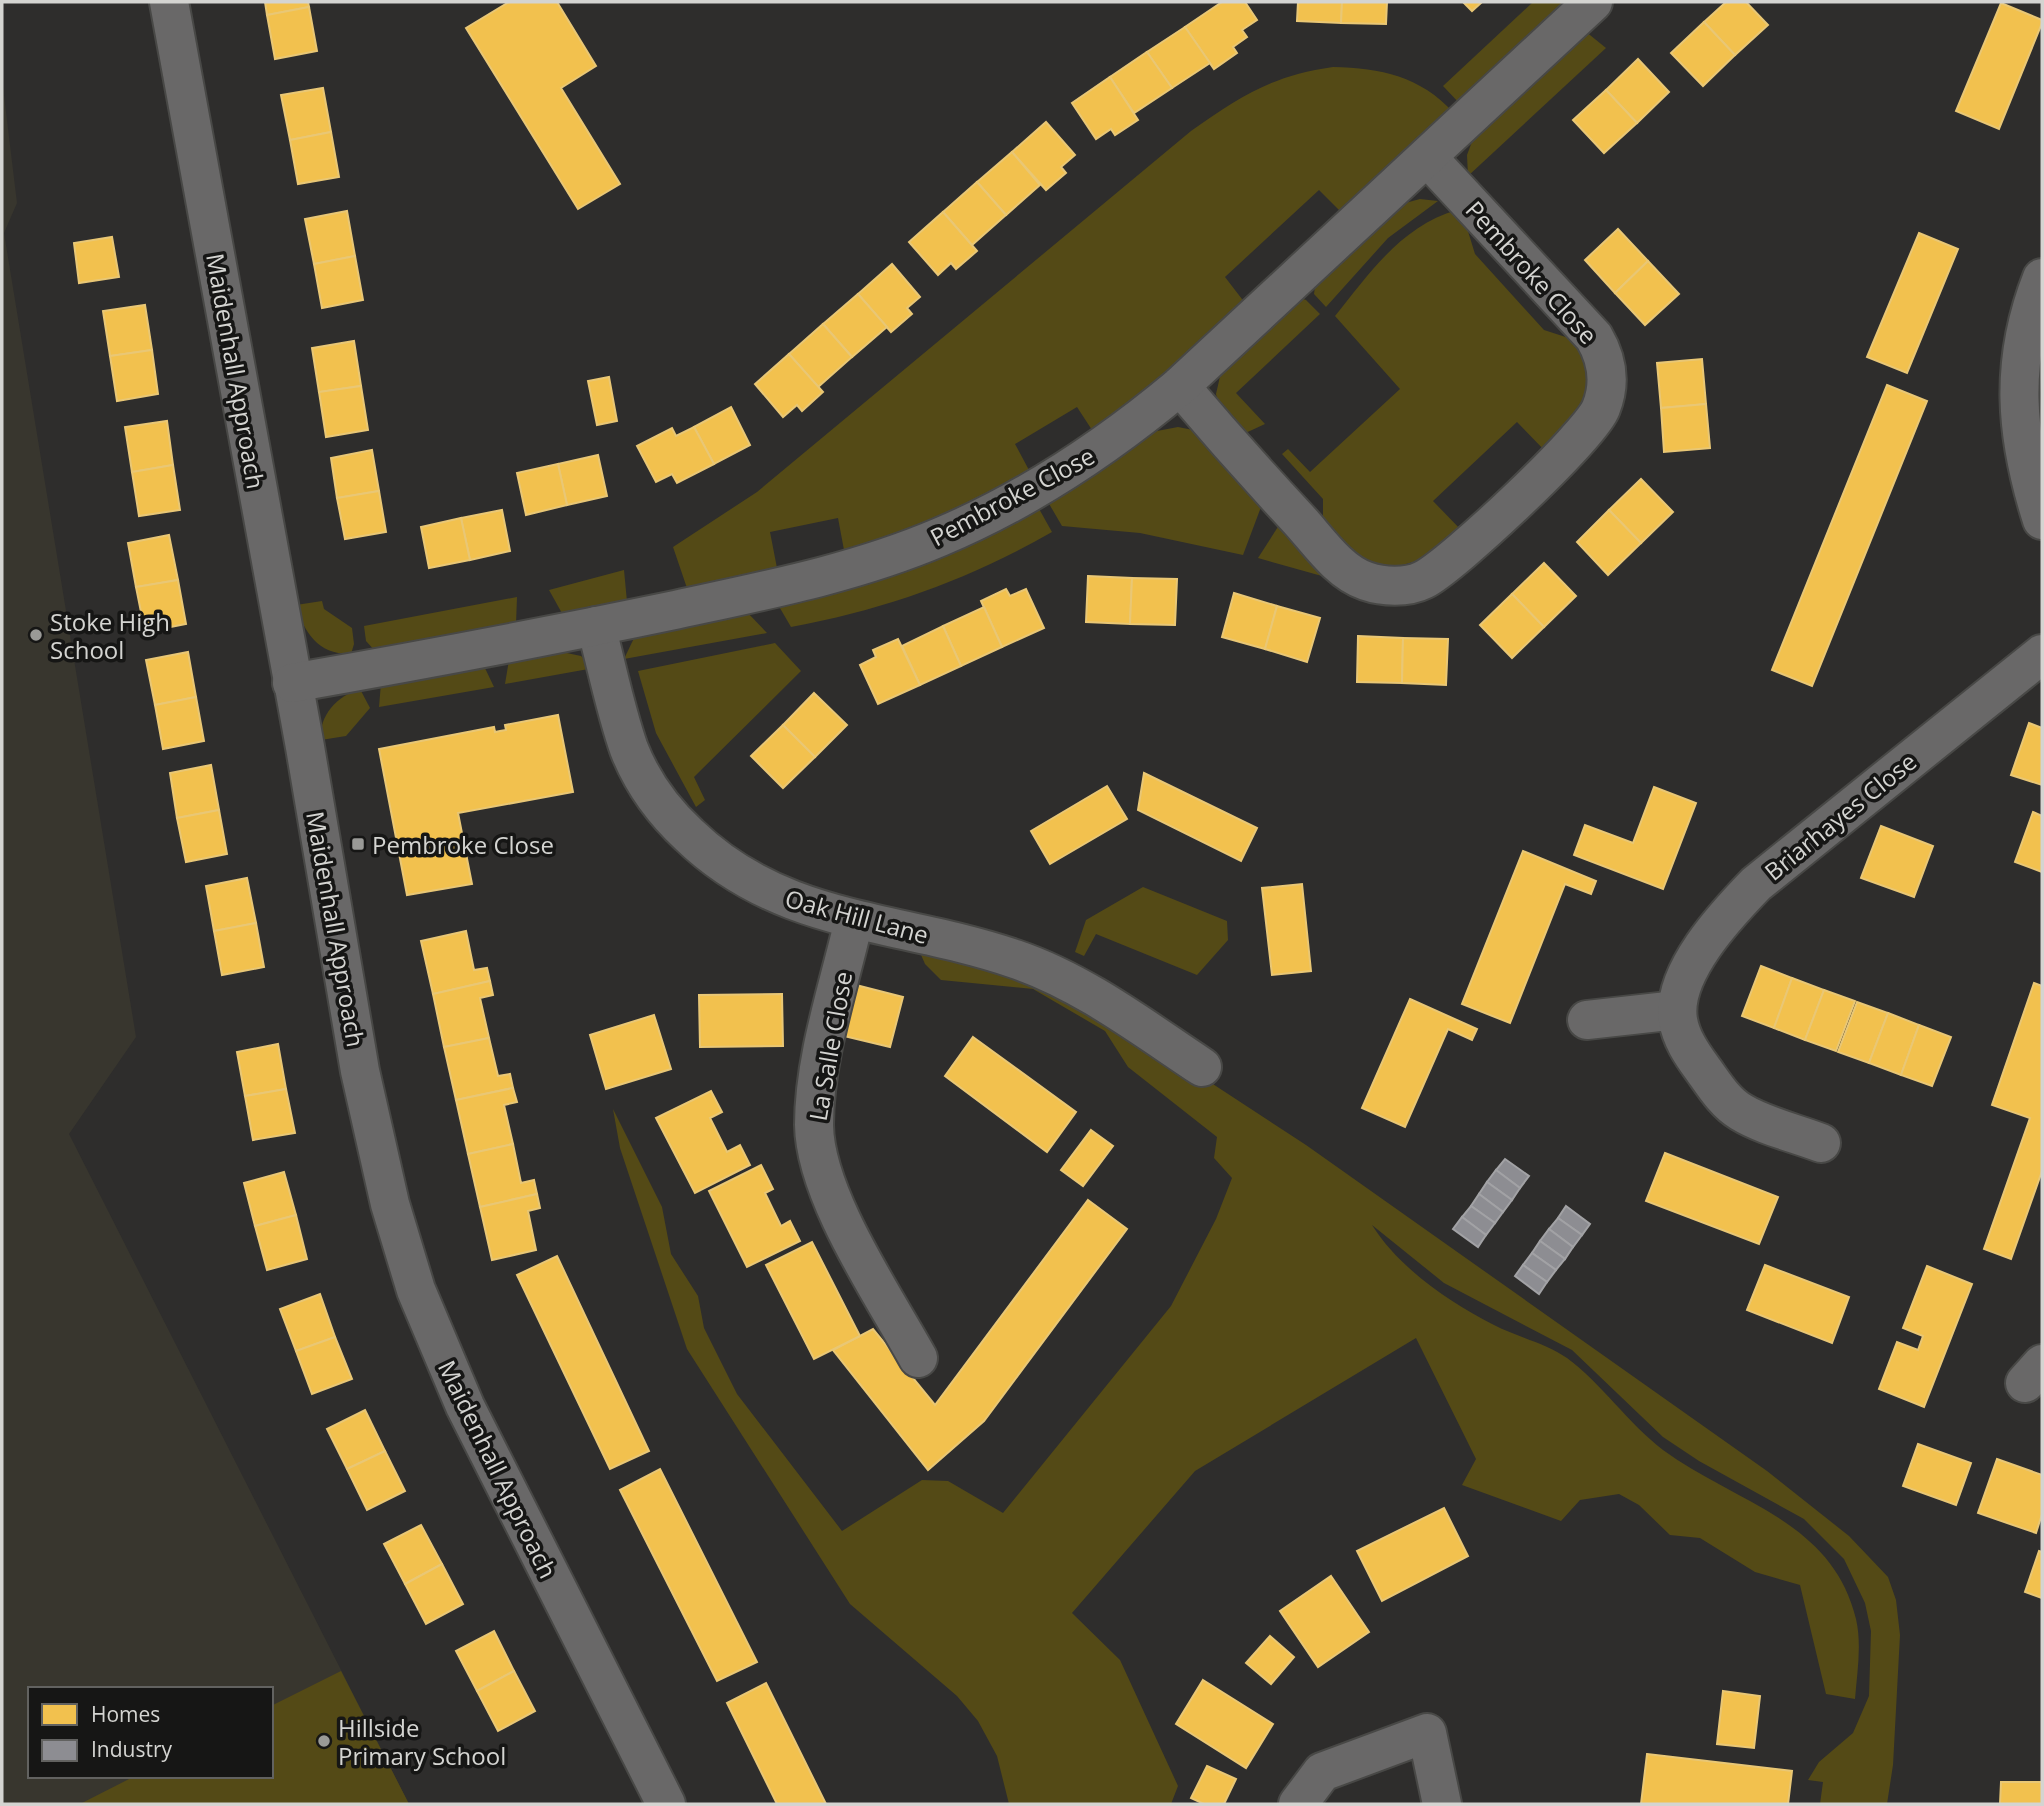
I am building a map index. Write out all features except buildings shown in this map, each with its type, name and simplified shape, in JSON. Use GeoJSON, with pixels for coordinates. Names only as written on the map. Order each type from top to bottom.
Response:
{"type":"FeatureCollection","features":[{"type":"Feature","properties":{"kind":"street","name":"Maidenhall Approach"},"geometry":{"type":"LineString","coordinates":[[169,2],[372,1134],[416,1290],[471,1418],[666,1804]]}},
{"type":"Feature","properties":{"kind":"street","name":"Pembroke Close"},"geometry":{"type":"LineString","coordinates":[[292,683],[596,626],[824,578],[941,537],[1070,468],[1109,443],[1180,386],[1593,2]]}},
{"type":"Feature","properties":{"kind":"street","name":"Pembroke Close"},"geometry":{"type":"LineString","coordinates":[[1180,386],[1281,501],[1353,575],[1381,584],[1412,584],[1430,576],[1464,549],[1585,433],[1601,409],[1607,376],[1605,359],[1594,337],[1428,158]]}},
{"type":"Feature","properties":{"kind":"street"},"geometry":{"type":"LineString","coordinates":[[2042,278],[2026,325],[2018,380],[2023,443],[2042,520]]}},
{"type":"Feature","properties":{"kind":"street","name":"Oak Hill Lane"},"geometry":{"type":"LineString","coordinates":[[596,626],[630,750],[655,798],[668,816],[711,857],[765,891],[854,920],[967,944],[1017,959],[1070,983],[1202,1067]]}},
{"type":"Feature","properties":{"kind":"street","name":"Briarhayes Close"},"geometry":{"type":"LineString","coordinates":[[1677,1010],[1682,987],[1696,958],[1731,909],[1756,884],[2042,654]]}},
{"type":"Feature","properties":{"kind":"street","name":"La Salle Close"},"geometry":{"type":"LineString","coordinates":[[854,920],[816,1094],[814,1127],[818,1156],[835,1204],[918,1359]]}},
{"type":"Feature","properties":{"kind":"street"},"geometry":{"type":"LineString","coordinates":[[1587,1020],[1677,1010],[1689,1050],[1728,1102],[1747,1116],[1821,1143]]}},
{"type":"Feature","properties":{"kind":"street"},"geometry":{"type":"LineString","coordinates":[[1298,1804],[1322,1772],[1427,1733],[1442,1804]]}},
{"type":"Feature","properties":{"kind":"shaded area"},"geometry":{"type":"Polygon","coordinates":[[[1533,2],[1566,2],[1462,106],[1443,86],[1533,2]]]}},
{"type":"Feature","properties":{"kind":"shaded area"},"geometry":{"type":"Polygon","coordinates":[[[1585,31],[1606,48],[1468,176],[1467,155],[1473,139],[1585,31]]]}},
{"type":"Feature","properties":{"kind":"shaded area"},"geometry":{"type":"Polygon","coordinates":[[[1333,67],[1367,69],[1399,76],[1428,90],[1454,113],[1342,213],[1319,190],[1225,277],[1245,303],[1153,390],[1092,430],[1077,407],[1015,444],[1030,472],[901,538],[844,550],[838,518],[770,532],[777,568],[688,591],[673,547],[757,492],[1191,131],[1258,89],[1292,76],[1333,67]]]}},
{"type":"Feature","properties":{"kind":"shaded area","name":"Stoke High School"},"geometry":{"type":"Polygon","coordinates":[[[2,79],[17,203],[4,233],[136,1037],[69,1134],[409,1804],[2,1804],[2,79]]]}},
{"type":"Feature","properties":{"kind":"shaded area"},"geometry":{"type":"Polygon","coordinates":[[[1420,199],[1438,201],[1388,238],[1326,307],[1314,294],[1316,280],[1398,205],[1420,199]]]}},
{"type":"Feature","properties":{"kind":"shaded area"},"geometry":{"type":"Polygon","coordinates":[[[1457,210],[1463,215],[1475,254],[1544,330],[1578,341],[1587,375],[1586,389],[1576,413],[1547,453],[1517,422],[1433,501],[1464,533],[1413,562],[1385,566],[1371,564],[1357,557],[1323,529],[1323,499],[1282,454],[1288,449],[1310,472],[1400,389],[1335,316],[1374,268],[1403,239],[1437,217],[1457,210]]]}},
{"type":"Feature","properties":{"kind":"shaded area"},"geometry":{"type":"Polygon","coordinates":[[[1298,297],[1306,300],[1320,314],[1236,393],[1265,424],[1239,436],[1220,411],[1216,394],[1221,372],[1298,297]]]}},
{"type":"Feature","properties":{"kind":"shaded area"},"geometry":{"type":"Polygon","coordinates":[[[1178,427],[1193,430],[1264,499],[1243,555],[1140,533],[1062,526],[1048,502],[1141,440],[1157,431],[1178,427]]]}},
{"type":"Feature","properties":{"kind":"shaded area"},"geometry":{"type":"Polygon","coordinates":[[[1038,507],[1052,532],[989,565],[926,591],[860,611],[791,627],[777,603],[1038,507]]]}},
{"type":"Feature","properties":{"kind":"shaded area"},"geometry":{"type":"Polygon","coordinates":[[[1283,519],[1329,578],[1258,558],[1283,519]]]}},
{"type":"Feature","properties":{"kind":"shaded area"},"geometry":{"type":"Polygon","coordinates":[[[624,570],[627,602],[563,615],[549,590],[624,570]]]}},
{"type":"Feature","properties":{"kind":"shaded area"},"geometry":{"type":"Polygon","coordinates":[[[517,597],[516,624],[375,651],[366,641],[364,626],[517,597]]]}},
{"type":"Feature","properties":{"kind":"shaded area"},"geometry":{"type":"Polygon","coordinates":[[[322,601],[324,609],[352,628],[354,644],[351,654],[330,651],[314,640],[303,625],[296,605],[322,601]]]}},
{"type":"Feature","properties":{"kind":"shaded area"},"geometry":{"type":"Polygon","coordinates":[[[744,609],[767,633],[624,659],[635,636],[744,609]]]}},
{"type":"Feature","properties":{"kind":"shaded area"},"geometry":{"type":"Polygon","coordinates":[[[775,643],[801,671],[694,777],[705,800],[696,807],[656,733],[638,671],[775,643]]]}},
{"type":"Feature","properties":{"kind":"shaded area"},"geometry":{"type":"Polygon","coordinates":[[[562,652],[581,656],[594,668],[505,684],[509,660],[562,652]]]}},
{"type":"Feature","properties":{"kind":"shaded area"},"geometry":{"type":"Polygon","coordinates":[[[483,664],[494,687],[379,707],[381,683],[483,664]]]}},
{"type":"Feature","properties":{"kind":"shaded area"},"geometry":{"type":"Polygon","coordinates":[[[360,689],[370,708],[346,736],[321,740],[323,723],[331,708],[344,696],[360,689]]]}},
{"type":"Feature","properties":{"kind":"shaded area"},"geometry":{"type":"Polygon","coordinates":[[[1143,887],[1227,921],[1228,940],[1197,975],[1096,934],[1084,956],[1075,952],[1086,920],[1143,887]]]}},
{"type":"Feature","properties":{"kind":"shaded area"},"geometry":{"type":"Polygon","coordinates":[[[915,941],[1080,997],[1306,1145],[1767,1471],[1849,1536],[1888,1577],[1896,1600],[1900,1635],[1893,1765],[1887,1804],[1820,1804],[1823,1782],[1808,1780],[1819,1762],[1853,1733],[1869,1696],[1871,1631],[1865,1603],[1844,1559],[1804,1519],[1699,1461],[1663,1437],[1572,1350],[1444,1283],[1372,1225],[1396,1256],[1443,1295],[1494,1325],[1550,1348],[1567,1358],[1663,1450],[1778,1517],[1826,1558],[1844,1585],[1856,1619],[1859,1649],[1855,1699],[1826,1694],[1800,1585],[1755,1572],[1700,1538],[1670,1535],[1639,1505],[1619,1494],[1580,1500],[1561,1521],[1462,1485],[1476,1459],[1416,1338],[1195,1471],[1072,1613],[1120,1660],[1178,1786],[1171,1804],[1009,1804],[997,1756],[978,1721],[957,1696],[850,1604],[687,1349],[620,1148],[613,1109],[662,1207],[671,1254],[698,1296],[704,1328],[737,1394],[842,1531],[922,1480],[948,1481],[1003,1513],[1171,1306],[1216,1219],[1232,1178],[1214,1158],[1217,1137],[1128,1067],[1105,1031],[1033,989],[941,980],[925,964],[915,941]]]}},
{"type":"Feature","properties":{"kind":"shaded area","name":"Hillside Primary School"},"geometry":{"type":"Polygon","coordinates":[[[341,1671],[409,1804],[80,1804],[131,1778],[273,1778],[273,1705],[341,1671]]]}},
{"type":"Feature","properties":{"kind":"place","name":"Stoke High School"},"geometry":{"type":"Point","coordinates":[36,635]}},
{"type":"Feature","properties":{"kind":"place","name":"Pembroke Close"},"geometry":{"type":"Point","coordinates":[358,844]}},
{"type":"Feature","properties":{"kind":"place","name":"Hillside Primary School"},"geometry":{"type":"Point","coordinates":[324,1741]}}]}
